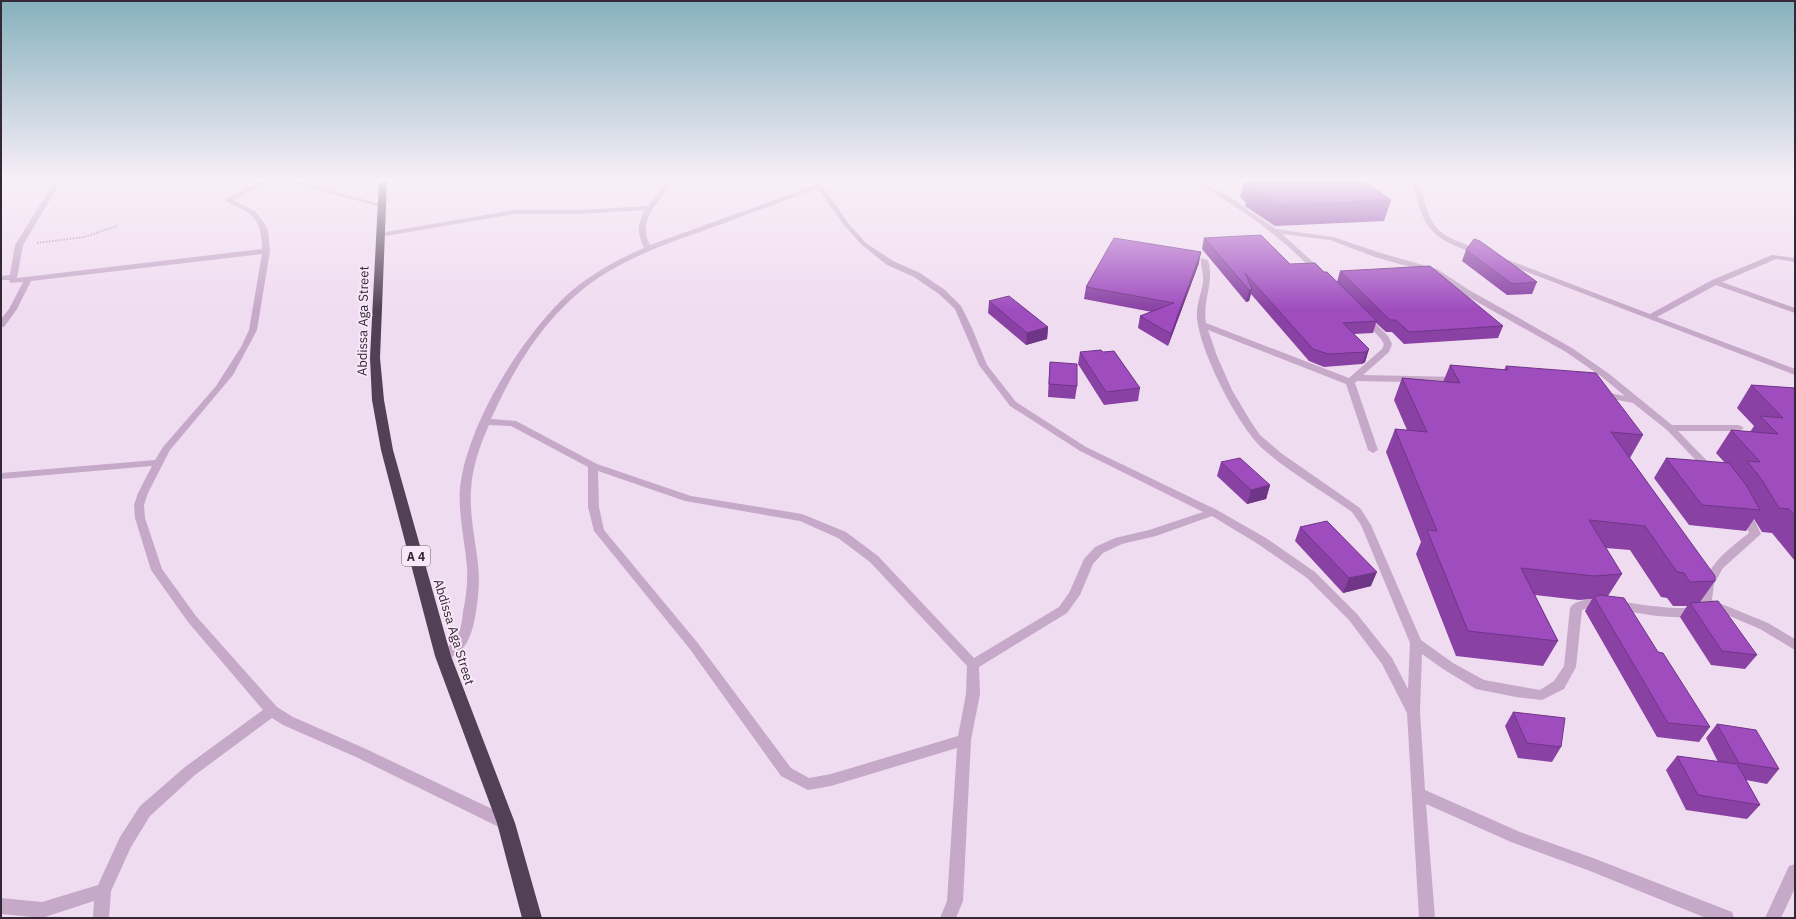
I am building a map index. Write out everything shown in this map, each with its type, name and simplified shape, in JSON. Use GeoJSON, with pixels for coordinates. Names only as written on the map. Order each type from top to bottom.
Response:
{"type":"FeatureCollection","features":[{"type":"Feature","properties":{"kind":"highway","name":"Abdissa Aga Street"},"geometry":{"type":"LineString","coordinates":[[380,224],[376,358],[378,400],[387,450],[443,656],[506,823],[532,918]]}},
{"type":"Feature","properties":{"kind":"street"},"geometry":{"type":"LineString","coordinates":[[32,224],[19,245],[13,281],[266,251]]}},
{"type":"Feature","properties":{"kind":"street"},"geometry":{"type":"LineString","coordinates":[[262,224],[267,239],[266,251],[252,330],[238,362],[219,388],[178,434],[157,463],[142,493],[139,505],[140,518],[157,570],[192,619],[272,710],[288,721],[361,753],[506,823]]}},
{"type":"Feature","properties":{"kind":"street"},"geometry":{"type":"LineString","coordinates":[[380,235],[445,224]]}},
{"type":"Feature","properties":{"kind":"street"},"geometry":{"type":"LineString","coordinates":[[644,224],[642,238],[648,248]]}},
{"type":"Feature","properties":{"kind":"street"},"geometry":{"type":"LineString","coordinates":[[443,656],[456,648],[461,642],[468,620],[473,579],[465,491],[470,463],[486,422],[511,372],[546,321],[581,287],[606,270],[648,248],[711,224]]}},
{"type":"Feature","properties":{"kind":"street"},"geometry":{"type":"LineString","coordinates":[[846,224],[864,244],[890,263],[917,275],[942,292],[958,308],[983,365],[1014,404],[1084,449],[1213,512],[1262,541],[1311,575],[1353,617],[1387,661],[1414,714]]}},
{"type":"Feature","properties":{"kind":"street"},"geometry":{"type":"LineString","coordinates":[[1264,224],[1303,255],[1325,277]]}},
{"type":"Feature","properties":{"kind":"street"},"geometry":{"type":"LineString","coordinates":[[1430,224],[1433,230],[1442,236],[1795,372]]}},
{"type":"Feature","properties":{"kind":"street"},"geometry":{"type":"LineString","coordinates":[[1274,231],[1331,238],[1378,255],[1421,266],[1434,271],[1466,292],[1569,350],[1605,375],[1670,428],[1718,476]]}},
{"type":"Feature","properties":{"kind":"street"},"geometry":{"type":"LineString","coordinates":[[1651,317],[1715,282],[1775,257],[1795,260]]}},
{"type":"Feature","properties":{"kind":"street"},"geometry":{"type":"LineString","coordinates":[[1204,260],[1207,267],[1208,277],[1201,309],[1202,325],[1211,354],[1227,390],[1252,432],[1266,447],[1356,510],[1366,525],[1416,643],[1414,714],[1427,918]]}},
{"type":"Feature","properties":{"kind":"street"},"geometry":{"type":"LineString","coordinates":[[1,278],[14,277]]}},
{"type":"Feature","properties":{"kind":"street"},"geometry":{"type":"LineString","coordinates":[[1,325],[14,309],[28,280]]}},
{"type":"Feature","properties":{"kind":"street"},"geometry":{"type":"LineString","coordinates":[[1715,282],[1795,310]]}},
{"type":"Feature","properties":{"kind":"street"},"geometry":{"type":"LineString","coordinates":[[1352,380],[1386,350],[1388,344],[1385,338],[1357,310]]}},
{"type":"Feature","properties":{"kind":"street"},"geometry":{"type":"LineString","coordinates":[[1202,325],[1352,380],[1470,381]]}},
{"type":"Feature","properties":{"kind":"street"},"geometry":{"type":"LineString","coordinates":[[1352,380],[1373,450]]}},
{"type":"Feature","properties":{"kind":"street"},"geometry":{"type":"LineString","coordinates":[[1591,392],[1635,400]]}},
{"type":"Feature","properties":{"kind":"street"},"geometry":{"type":"LineString","coordinates":[[486,422],[513,423],[522,426],[593,466],[689,499],[802,518],[842,535],[874,559],[973,665],[973,694],[964,740],[954,900],[948,918]]}},
{"type":"Feature","properties":{"kind":"street"},"geometry":{"type":"LineString","coordinates":[[1670,428],[1739,428]]}},
{"type":"Feature","properties":{"kind":"street"},"geometry":{"type":"LineString","coordinates":[[1,476],[157,463]]}},
{"type":"Feature","properties":{"kind":"street"},"geometry":{"type":"LineString","coordinates":[[593,466],[593,508],[599,531],[693,645],[786,772],[808,784],[831,780],[964,740]]}},
{"type":"Feature","properties":{"kind":"street"},"geometry":{"type":"LineString","coordinates":[[1416,643],[1448,666],[1481,685],[1516,692],[1542,695],[1559,685],[1570,667],[1576,608],[1582,604],[1600,604],[1645,610],[1693,612],[1705,610],[1705,601],[1710,575],[1726,557],[1755,534],[1747,514],[1739,503]]}},
{"type":"Feature","properties":{"kind":"street"},"geometry":{"type":"LineString","coordinates":[[973,665],[1063,610],[1074,594],[1088,562],[1099,550],[1119,541],[1152,533],[1213,512]]}},
{"type":"Feature","properties":{"kind":"street"},"geometry":{"type":"LineString","coordinates":[[1705,601],[1764,626],[1795,645]]}},
{"type":"Feature","properties":{"kind":"street"},"geometry":{"type":"LineString","coordinates":[[101,918],[103,890],[125,842],[145,811],[190,771],[272,710]]}},
{"type":"Feature","properties":{"kind":"street"},"geometry":{"type":"LineString","coordinates":[[1418,794],[1516,837],[1594,865],[1726,918]]}},
{"type":"Feature","properties":{"kind":"street"},"geometry":{"type":"LineString","coordinates":[[1773,918],[1795,871]]}},
{"type":"Feature","properties":{"kind":"street"},"geometry":{"type":"LineString","coordinates":[[1,906],[42,910],[103,890]]}},
{"type":"Feature","properties":{"kind":"path"},"geometry":{"type":"LineString","coordinates":[[19,245],[84,237],[117,226]]}},
{"type":"Feature","properties":{"kind":"building"},"geometry":{"type":"Polygon","coordinates":[[[1261,235],[1290,264],[1315,263],[1324,272],[1327,272],[1377,321],[1343,323],[1369,349],[1366,352],[1328,354],[1313,349],[1245,273],[1252,289],[1249,290],[1204,238],[1261,235]]]}},
{"type":"Feature","properties":{"kind":"building"},"geometry":{"type":"Polygon","coordinates":[[[1114,238],[1201,252],[1171,334],[1140,316],[1174,303],[1086,287],[1114,238]]]}},
{"type":"Feature","properties":{"kind":"building"},"geometry":{"type":"Polygon","coordinates":[[[1474,239],[1480,241],[1537,282],[1512,284],[1466,250],[1474,239]]]}},
{"type":"Feature","properties":{"kind":"building"},"geometry":{"type":"Polygon","coordinates":[[[1430,266],[1503,326],[1409,332],[1396,320],[1390,320],[1340,271],[1430,266]]]}},
{"type":"Feature","properties":{"kind":"building"},"geometry":{"type":"Polygon","coordinates":[[[1009,296],[1048,327],[1027,333],[989,301],[1009,296]]]}},
{"type":"Feature","properties":{"kind":"building"},"geometry":{"type":"Polygon","coordinates":[[[1101,350],[1103,352],[1114,351],[1140,388],[1106,392],[1080,352],[1101,350]]]}},
{"type":"Feature","properties":{"kind":"building"},"geometry":{"type":"Polygon","coordinates":[[[1050,362],[1077,364],[1077,386],[1049,384],[1050,362]]]}},
{"type":"Feature","properties":{"kind":"building"},"geometry":{"type":"Polygon","coordinates":[[[1450,365],[1508,370],[1506,366],[1596,373],[1643,435],[1611,432],[1715,576],[1715,581],[1690,582],[1684,573],[1677,572],[1645,526],[1589,520],[1622,574],[1594,576],[1521,568],[1558,641],[1468,631],[1427,530],[1437,531],[1395,429],[1427,432],[1402,378],[1460,383],[1450,365]]]}},
{"type":"Feature","properties":{"kind":"building"},"geometry":{"type":"Polygon","coordinates":[[[1751,385],[1795,388],[1795,516],[1789,509],[1779,508],[1762,480],[1747,461],[1760,462],[1731,430],[1778,434],[1760,416],[1783,418],[1751,385]]]}},
{"type":"Feature","properties":{"kind":"building"},"geometry":{"type":"Polygon","coordinates":[[[1240,458],[1270,485],[1251,490],[1221,462],[1240,458]]]}},
{"type":"Feature","properties":{"kind":"building"},"geometry":{"type":"Polygon","coordinates":[[[1666,458],[1729,463],[1747,486],[1760,510],[1702,505],[1666,458]]]}},
{"type":"Feature","properties":{"kind":"building"},"geometry":{"type":"Polygon","coordinates":[[[1327,521],[1377,572],[1349,578],[1300,527],[1327,521]]]}},
{"type":"Feature","properties":{"kind":"building"},"geometry":{"type":"Polygon","coordinates":[[[1600,595],[1624,598],[1658,652],[1663,653],[1710,727],[1668,723],[1594,597],[1600,595]]]}},
{"type":"Feature","properties":{"kind":"building"},"geometry":{"type":"Polygon","coordinates":[[[1718,601],[1757,655],[1722,651],[1690,603],[1718,601]]]}},
{"type":"Feature","properties":{"kind":"building"},"geometry":{"type":"Polygon","coordinates":[[[1513,712],[1565,718],[1561,747],[1527,743],[1513,712]]]}},
{"type":"Feature","properties":{"kind":"building"},"geometry":{"type":"Polygon","coordinates":[[[1717,724],[1756,730],[1779,769],[1739,763],[1717,724]]]}},
{"type":"Feature","properties":{"kind":"building"},"geometry":{"type":"Polygon","coordinates":[[[1677,756],[1737,764],[1760,805],[1698,795],[1677,756]]]}}]}
